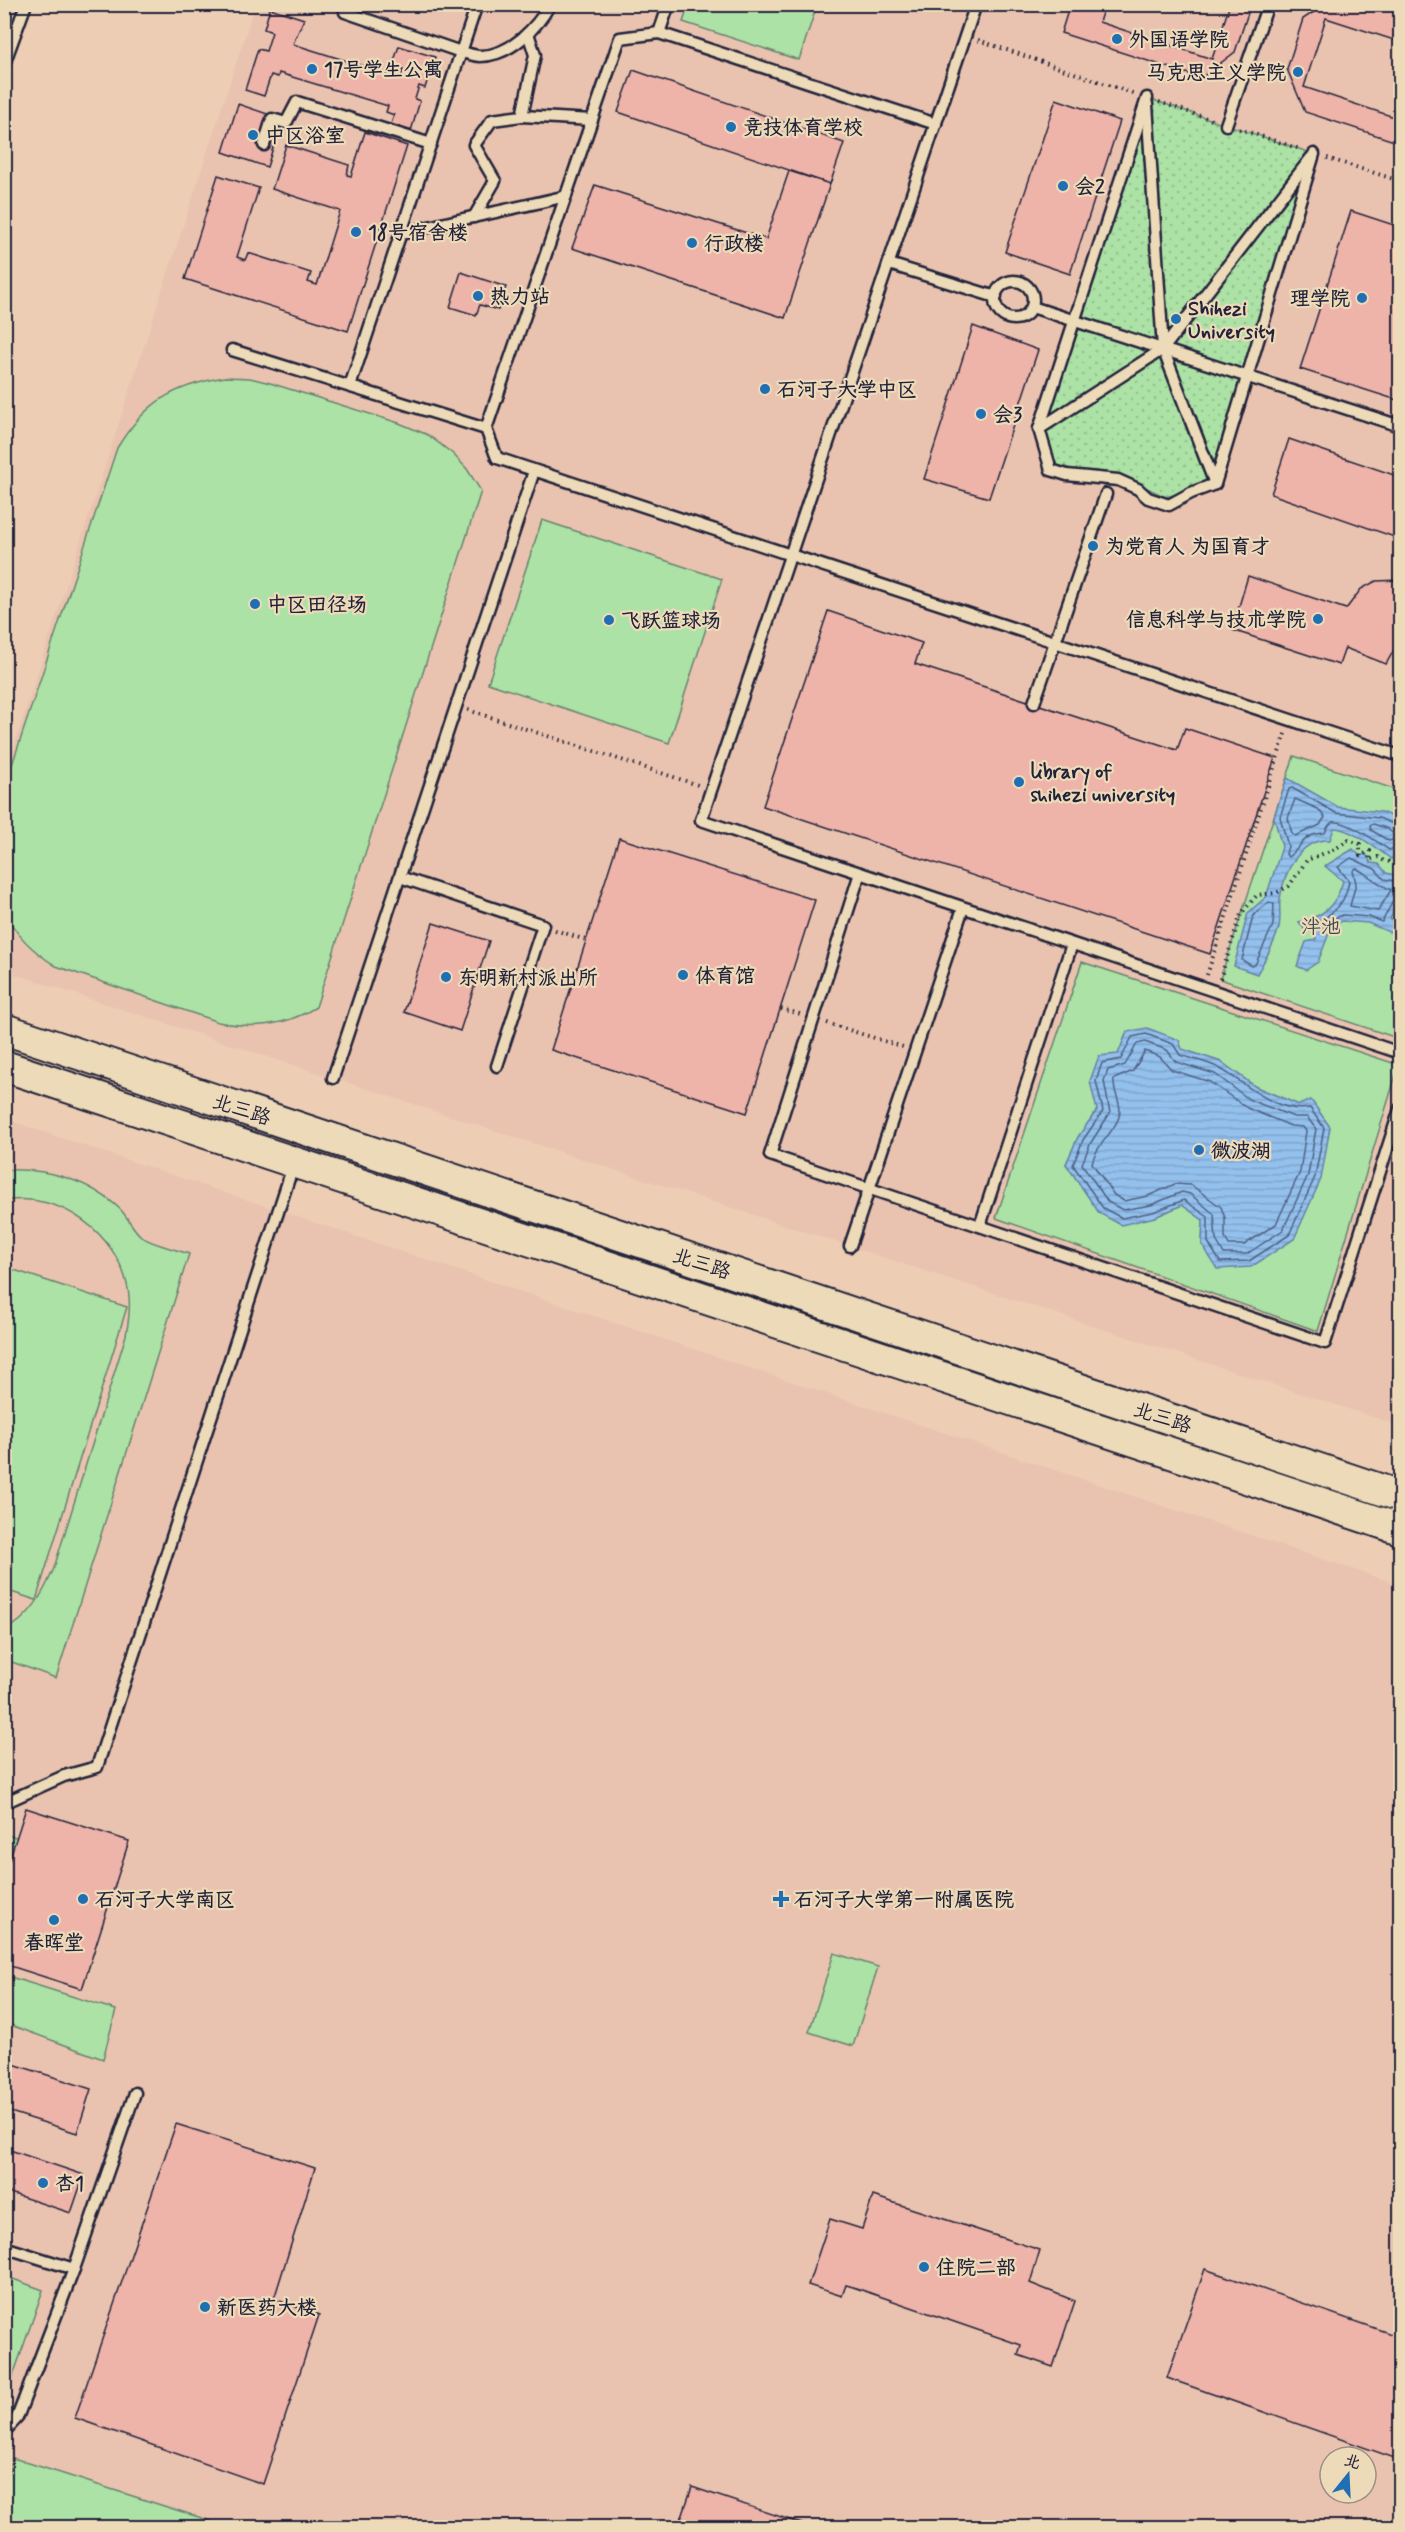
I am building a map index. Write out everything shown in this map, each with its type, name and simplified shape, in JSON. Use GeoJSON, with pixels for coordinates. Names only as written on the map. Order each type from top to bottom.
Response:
{"type":"FeatureCollection","features":[{"type":"Feature","properties":{"kind":"main road","name":"北三路"},"geometry":{"type":"LineString","coordinates":[[4,1029],[1401,1496]]}},
{"type":"Feature","properties":{"kind":"main road","name":"北三路"},"geometry":{"type":"LineString","coordinates":[[4,1066],[1401,1529]]}},
{"type":"Feature","properties":{"kind":"lane"},"geometry":{"type":"LineString","coordinates":[[4,64],[9,36],[26,4]]}},
{"type":"Feature","properties":{"kind":"lane"},"geometry":{"type":"LineString","coordinates":[[351,386],[477,4]]}},
{"type":"Feature","properties":{"kind":"lane"},"geometry":{"type":"LineString","coordinates":[[345,12],[461,52],[480,56],[501,51],[528,33],[539,23],[550,4]]}},
{"type":"Feature","properties":{"kind":"lane"},"geometry":{"type":"LineString","coordinates":[[659,33],[669,4]]}},
{"type":"Feature","properties":{"kind":"lane"},"geometry":{"type":"LineString","coordinates":[[972,6],[965,36],[936,124],[700,820],[1401,1053]]}},
{"type":"Feature","properties":{"kind":"lane"},"geometry":{"type":"LineString","coordinates":[[1226,125],[1266,10]]}},
{"type":"Feature","properties":{"kind":"lane"},"geometry":{"type":"LineString","coordinates":[[522,116],[535,55],[528,33]]}},
{"type":"Feature","properties":{"kind":"lane"},"geometry":{"type":"LineString","coordinates":[[936,124],[659,33],[620,38],[486,429],[497,458],[791,553],[1401,756]]}},
{"type":"Feature","properties":{"kind":"lane"},"geometry":{"type":"LineString","coordinates":[[1147,98],[1039,429],[1051,470],[1067,475],[1118,480],[1138,489],[1148,498],[1169,505],[1215,484]]}},
{"type":"Feature","properties":{"kind":"lane"},"geometry":{"type":"LineString","coordinates":[[1147,98],[1162,349],[1215,484]]}},
{"type":"Feature","properties":{"kind":"lane"},"geometry":{"type":"LineString","coordinates":[[264,145],[273,119],[286,123],[297,102],[431,144]]}},
{"type":"Feature","properties":{"kind":"lane"},"geometry":{"type":"LineString","coordinates":[[474,217],[495,181],[474,145],[492,120],[522,116],[592,120]]}},
{"type":"Feature","properties":{"kind":"lane"},"geometry":{"type":"LineString","coordinates":[[1039,429],[1162,349],[1314,153]]}},
{"type":"Feature","properties":{"kind":"lane"},"geometry":{"type":"LineString","coordinates":[[1215,484],[1314,153]]}},
{"type":"Feature","properties":{"kind":"lane"},"geometry":{"type":"LineString","coordinates":[[401,234],[451,220],[512,210],[566,196]]}},
{"type":"Feature","properties":{"kind":"lane"},"geometry":{"type":"LineString","coordinates":[[889,264],[996,297]]}},
{"type":"Feature","properties":{"kind":"lane"},"geometry":{"type":"LineString","coordinates":[[1016,282],[1022,284],[1032,294],[1032,307],[1025,316],[1009,318],[1000,312],[996,297],[1003,285],[1016,282]]}},
{"type":"Feature","properties":{"kind":"lane"},"geometry":{"type":"LineString","coordinates":[[1032,307],[1401,426]]}},
{"type":"Feature","properties":{"kind":"lane"},"geometry":{"type":"LineString","coordinates":[[232,350],[486,429]]}},
{"type":"Feature","properties":{"kind":"lane"},"geometry":{"type":"LineString","coordinates":[[333,1078],[534,471]]}},
{"type":"Feature","properties":{"kind":"lane"},"geometry":{"type":"LineString","coordinates":[[1034,703],[1106,494]]}},
{"type":"Feature","properties":{"kind":"lane"},"geometry":{"type":"LineString","coordinates":[[860,873],[770,1155],[1325,1343],[1401,1109]]}},
{"type":"Feature","properties":{"kind":"lane"},"geometry":{"type":"LineString","coordinates":[[400,878],[543,925],[497,1066]]}},
{"type":"Feature","properties":{"kind":"lane"},"geometry":{"type":"LineString","coordinates":[[850,1246],[963,908]]}},
{"type":"Feature","properties":{"kind":"lane"},"geometry":{"type":"LineString","coordinates":[[980,1226],[1072,944]]}},
{"type":"Feature","properties":{"kind":"lane"},"geometry":{"type":"LineString","coordinates":[[4,1803],[64,1776],[97,1767],[294,1163]]}},
{"type":"Feature","properties":{"kind":"lane"},"geometry":{"type":"LineString","coordinates":[[4,2432],[17,2418],[74,2269],[135,2093]]}},
{"type":"Feature","properties":{"kind":"lane"},"geometry":{"type":"LineString","coordinates":[[4,2247],[74,2269]]}},
{"type":"Feature","properties":{"kind":"path"},"geometry":{"type":"LineString","coordinates":[[965,36],[1226,125],[1401,181]]}},
{"type":"Feature","properties":{"kind":"path"},"geometry":{"type":"LineString","coordinates":[[456,706],[711,790]]}},
{"type":"Feature","properties":{"kind":"path"},"geometry":{"type":"LineString","coordinates":[[1203,987],[1290,719]]}},
{"type":"Feature","properties":{"kind":"path"},"geometry":{"type":"LineString","coordinates":[[1215,992],[1241,915],[1257,895],[1276,893],[1290,886],[1307,860],[1335,849],[1348,840],[1360,844],[1360,856],[1370,851],[1369,860],[1378,857],[1395,863],[1401,858]]}},
{"type":"Feature","properties":{"kind":"path"},"geometry":{"type":"LineString","coordinates":[[543,925],[586,940]]}},
{"type":"Feature","properties":{"kind":"path"},"geometry":{"type":"LineString","coordinates":[[781,1009],[915,1052]]}},
{"type":"Feature","properties":{"kind":"shaded area","name":"石河子大学中区"},"geometry":{"type":"Polygon","coordinates":[[[255,5],[1400,5],[1400,1426],[5,971],[5,773],[255,5]]]}},
{"type":"Feature","properties":{"kind":"shaded area","name":"石河子大学第一附属医院"},"geometry":{"type":"Polygon","coordinates":[[[5,1119],[1400,1585],[1400,2527],[5,2528],[5,1119]]]}},
{"type":"Feature","properties":{"kind":"green space"},"geometry":{"type":"Polygon","coordinates":[[[689,4],[817,5],[799,60],[683,22],[689,4]]]}},
{"type":"Feature","properties":{"kind":"green space"},"geometry":{"type":"Polygon","coordinates":[[[1147,98],[1314,154],[1215,484],[1166,497],[1149,489],[1118,480],[1051,470],[1039,429],[1147,98]]]}},
{"type":"Feature","properties":{"kind":"green space","name":"中区田径场"},"geometry":{"type":"Polygon","coordinates":[[[225,377],[250,378],[270,383],[399,423],[428,435],[453,454],[467,469],[481,491],[316,1007],[281,1022],[256,1025],[218,1022],[56,966],[26,942],[4,911],[5,786],[117,448],[138,419],[162,399],[190,385],[225,377]]]}},
{"type":"Feature","properties":{"kind":"green space","name":"飞跃篮球场"},"geometry":{"type":"Polygon","coordinates":[[[542,520],[722,579],[669,743],[488,683],[542,520]]]}},
{"type":"Feature","properties":{"kind":"green space","name":"泮池"},"geometry":{"type":"Polygon","coordinates":[[[1294,756],[1400,791],[1400,1039],[1220,979],[1294,756]]]}},
{"type":"Feature","properties":{"kind":"green space"},"geometry":{"type":"Polygon","coordinates":[[[1082,962],[1399,1065],[1318,1331],[996,1218],[1082,962]],[[1127,1032],[1097,1110],[1078,1137],[1066,1164],[1100,1213],[1155,1217],[1182,1205],[1203,1220],[1202,1244],[1299,1105],[1256,1087],[1221,1062],[1127,1032]]]}},
{"type":"Feature","properties":{"kind":"green space"},"geometry":{"type":"Polygon","coordinates":[[[5,1170],[36,1171],[82,1184],[96,1191],[121,1210],[135,1230],[145,1239],[189,1254],[56,1678],[12,1662],[5,1665],[5,1631],[29,1612],[54,1568],[126,1335],[129,1295],[122,1269],[112,1251],[99,1234],[83,1221],[65,1210],[46,1203],[26,1200],[5,1201],[5,1170]]]}},
{"type":"Feature","properties":{"kind":"green space"},"geometry":{"type":"Polygon","coordinates":[[[5,1267],[127,1307],[36,1600],[5,1590],[5,1267]]]}},
{"type":"Feature","properties":{"kind":"green space"},"geometry":{"type":"Polygon","coordinates":[[[5,1835],[17,1837],[5,1873],[5,1835]]]}},
{"type":"Feature","properties":{"kind":"green space"},"geometry":{"type":"Polygon","coordinates":[[[834,1953],[878,1967],[853,2046],[809,2032],[834,1953]]]}},
{"type":"Feature","properties":{"kind":"green space"},"geometry":{"type":"Polygon","coordinates":[[[4,1975],[116,2010],[103,2059],[5,2023],[4,1975]]]}},
{"type":"Feature","properties":{"kind":"green space"},"geometry":{"type":"Polygon","coordinates":[[[5,2276],[43,2290],[6,2396],[4,2396],[5,2276]]]}},
{"type":"Feature","properties":{"kind":"green space"},"geometry":{"type":"Polygon","coordinates":[[[13,2458],[230,2527],[13,2528],[5,2525],[5,2484],[13,2458]]]}},
{"type":"Feature","properties":{"kind":"water"},"geometry":{"type":"Polygon","coordinates":[[[1287,778],[1338,807],[1381,812],[1396,818],[1400,826],[1400,850],[1391,859],[1356,835],[1334,828],[1330,840],[1319,841],[1302,851],[1285,878],[1280,899],[1279,927],[1270,951],[1257,974],[1234,966],[1248,913],[1266,897],[1282,847],[1274,817],[1287,778]]]}},
{"type":"Feature","properties":{"kind":"water"},"geometry":{"type":"Polygon","coordinates":[[[1353,849],[1360,856],[1366,854],[1371,863],[1379,864],[1386,873],[1400,876],[1400,903],[1390,918],[1397,929],[1391,933],[1368,923],[1342,921],[1331,928],[1318,962],[1306,970],[1297,966],[1306,942],[1316,940],[1315,932],[1305,930],[1299,922],[1315,917],[1333,903],[1343,881],[1325,866],[1353,849]]]}},
{"type":"Feature","properties":{"kind":"water","name":"微波湖"},"geometry":{"type":"Polygon","coordinates":[[[1147,1028],[1179,1040],[1182,1049],[1221,1062],[1256,1087],[1299,1105],[1311,1100],[1330,1127],[1321,1179],[1294,1239],[1251,1267],[1217,1269],[1202,1244],[1203,1220],[1182,1205],[1155,1217],[1121,1225],[1099,1213],[1066,1164],[1078,1137],[1097,1110],[1090,1081],[1099,1056],[1118,1054],[1127,1032],[1147,1028]]]}},
{"type":"Feature","properties":{"kind":"building","name":"外国语学院"},"geometry":{"type":"Polygon","coordinates":[[[1070,4],[1105,4],[1099,22],[1212,59],[1230,4],[1251,4],[1235,52],[1201,78],[1061,33],[1070,4]]]}},
{"type":"Feature","properties":{"kind":"building","name":"马克思主义学院"},"geometry":{"type":"Polygon","coordinates":[[[1326,4],[1375,4],[1400,13],[1400,42],[1326,18],[1304,87],[1400,119],[1400,143],[1305,112],[1287,69],[1303,19],[1326,4]]]}},
{"type":"Feature","properties":{"kind":"building","name":"17号学生公寓"},"geometry":{"type":"Polygon","coordinates":[[[270,8],[304,19],[293,44],[401,78],[403,70],[392,67],[399,46],[435,57],[425,88],[419,86],[415,99],[420,101],[411,131],[391,124],[394,115],[386,112],[388,106],[279,73],[278,77],[271,75],[264,96],[245,90],[258,49],[266,51],[272,32],[264,29],[270,8]]]}},
{"type":"Feature","properties":{"kind":"building","name":"竞技体育学校"},"geometry":{"type":"Polygon","coordinates":[[[633,70],[844,143],[830,184],[618,112],[633,70]]]}},
{"type":"Feature","properties":{"kind":"building","name":"会2"},"geometry":{"type":"Polygon","coordinates":[[[1056,99],[1120,121],[1070,274],[1005,252],[1056,99]]]}},
{"type":"Feature","properties":{"kind":"building","name":"中区浴室"},"geometry":{"type":"Polygon","coordinates":[[[238,104],[282,119],[267,167],[223,152],[238,104]]]}},
{"type":"Feature","properties":{"kind":"building","name":"18号宿舍楼"},"geometry":{"type":"Polygon","coordinates":[[[365,132],[407,146],[348,331],[185,279],[218,175],[259,188],[237,257],[245,260],[248,253],[311,273],[308,282],[317,285],[340,211],[272,189],[286,145],[349,165],[347,175],[351,176],[365,132]]]}},
{"type":"Feature","properties":{"kind":"building","name":"行政楼"},"geometry":{"type":"Polygon","coordinates":[[[789,171],[830,184],[785,318],[572,248],[595,185],[766,239],[789,171]]]}},
{"type":"Feature","properties":{"kind":"building","name":"理学院"},"geometry":{"type":"Polygon","coordinates":[[[1351,211],[1400,227],[1400,401],[1300,369],[1351,211]]]}},
{"type":"Feature","properties":{"kind":"building","name":"热力站"},"geometry":{"type":"Polygon","coordinates":[[[461,272],[506,287],[498,310],[480,305],[476,315],[450,307],[461,272]]]}},
{"type":"Feature","properties":{"kind":"building","name":"会3"},"geometry":{"type":"Polygon","coordinates":[[[973,326],[1038,350],[989,498],[924,479],[973,326]]]}},
{"type":"Feature","properties":{"kind":"building"},"geometry":{"type":"Polygon","coordinates":[[[1289,439],[1400,477],[1400,539],[1271,494],[1289,439]]]}},
{"type":"Feature","properties":{"kind":"building","name":"信息科学与技术学院"},"geometry":{"type":"Polygon","coordinates":[[[1248,576],[1346,609],[1361,589],[1376,581],[1400,580],[1400,639],[1386,664],[1345,648],[1339,665],[1232,630],[1248,576]]]}},
{"type":"Feature","properties":{"kind":"building","name":"library of shihezi university"},"geometry":{"type":"Polygon","coordinates":[[[828,611],[922,643],[915,664],[1177,750],[1185,728],[1275,758],[1210,954],[763,806],[828,611]]]}},
{"type":"Feature","properties":{"kind":"building","name":"体育馆"},"geometry":{"type":"Polygon","coordinates":[[[619,838],[815,900],[747,1113],[551,1050],[619,838]]]}},
{"type":"Feature","properties":{"kind":"building","name":"东明新村派出所"},"geometry":{"type":"Polygon","coordinates":[[[433,923],[489,941],[460,1031],[404,1012],[433,923]]]}},
{"type":"Feature","properties":{"kind":"building"},"geometry":{"type":"Polygon","coordinates":[[[1400,1353],[1400,1380],[1393,1378],[1400,1353]]]}},
{"type":"Feature","properties":{"kind":"building","name":"春晖堂"},"geometry":{"type":"Polygon","coordinates":[[[26,1808],[129,1841],[82,1989],[4,1964],[4,1876],[26,1808]]]}},
{"type":"Feature","properties":{"kind":"building"},"geometry":{"type":"Polygon","coordinates":[[[4,2061],[91,2089],[77,2133],[4,2110],[4,2061]]]}},
{"type":"Feature","properties":{"kind":"building","name":"新医药大楼"},"geometry":{"type":"Polygon","coordinates":[[[176,2124],[315,2168],[274,2299],[319,2315],[263,2484],[75,2418],[176,2124]]]}},
{"type":"Feature","properties":{"kind":"building","name":"杏1"},"geometry":{"type":"Polygon","coordinates":[[[4,2148],[84,2175],[71,2213],[4,2191],[4,2148]]]}},
{"type":"Feature","properties":{"kind":"building","name":"住院二部"},"geometry":{"type":"Polygon","coordinates":[[[873,2196],[1040,2250],[1030,2283],[1075,2301],[1053,2367],[1018,2355],[1021,2345],[853,2287],[846,2285],[842,2296],[808,2285],[830,2219],[862,2229],[873,2196]]]}},
{"type":"Feature","properties":{"kind":"building"},"geometry":{"type":"Polygon","coordinates":[[[1205,2269],[1400,2337],[1400,2460],[1378,2452],[1378,2445],[1357,2445],[1167,2378],[1205,2269]]]}},
{"type":"Feature","properties":{"kind":"building"},"geometry":{"type":"Polygon","coordinates":[[[692,2487],[814,2528],[678,2528],[692,2487]]]}},
{"type":"Feature","properties":{"kind":"place","name":"外国语学院"},"geometry":{"type":"Point","coordinates":[1117,39]}},
{"type":"Feature","properties":{"kind":"place","name":"17号学生公寓"},"geometry":{"type":"Point","coordinates":[312,69]}},
{"type":"Feature","properties":{"kind":"place","name":"马克思主义学院"},"geometry":{"type":"Point","coordinates":[1298,72]}},
{"type":"Feature","properties":{"kind":"place","name":"竞技体育学校"},"geometry":{"type":"Point","coordinates":[731,127]}},
{"type":"Feature","properties":{"kind":"place","name":"中区浴室"},"geometry":{"type":"Point","coordinates":[253,135]}},
{"type":"Feature","properties":{"kind":"place","name":"会2"},"geometry":{"type":"Point","coordinates":[1063,186]}},
{"type":"Feature","properties":{"kind":"place","name":"18号宿舍楼"},"geometry":{"type":"Point","coordinates":[356,232]}},
{"type":"Feature","properties":{"kind":"place","name":"行政楼"},"geometry":{"type":"Point","coordinates":[692,243]}},
{"type":"Feature","properties":{"kind":"place","name":"热力站"},"geometry":{"type":"Point","coordinates":[478,296]}},
{"type":"Feature","properties":{"kind":"place","name":"理学院"},"geometry":{"type":"Point","coordinates":[1362,298]}},
{"type":"Feature","properties":{"kind":"place","name":"Shihezi University"},"geometry":{"type":"Point","coordinates":[1176,319]}},
{"type":"Feature","properties":{"kind":"place","name":"石河子大学中区"},"geometry":{"type":"Point","coordinates":[765,389]}},
{"type":"Feature","properties":{"kind":"place","name":"会3"},"geometry":{"type":"Point","coordinates":[981,414]}},
{"type":"Feature","properties":{"kind":"place","name":"为党育人 为国育才"},"geometry":{"type":"Point","coordinates":[1093,546]}},
{"type":"Feature","properties":{"kind":"place","name":"中区田径场"},"geometry":{"type":"Point","coordinates":[255,604]}},
{"type":"Feature","properties":{"kind":"place","name":"信息科学与技术学院"},"geometry":{"type":"Point","coordinates":[1318,619]}},
{"type":"Feature","properties":{"kind":"place","name":"飞跃篮球场"},"geometry":{"type":"Point","coordinates":[609,620]}},
{"type":"Feature","properties":{"kind":"place","name":"library of shihezi university"},"geometry":{"type":"Point","coordinates":[1019,782]}},
{"type":"Feature","properties":{"kind":"place","name":"体育馆"},"geometry":{"type":"Point","coordinates":[683,975]}},
{"type":"Feature","properties":{"kind":"place","name":"东明新村派出所"},"geometry":{"type":"Point","coordinates":[446,977]}},
{"type":"Feature","properties":{"kind":"place","name":"微波湖"},"geometry":{"type":"Point","coordinates":[1199,1150]}},
{"type":"Feature","properties":{"kind":"place","name":"石河子大学南区"},"geometry":{"type":"Point","coordinates":[83,1899]}},
{"type":"Feature","properties":{"kind":"place","name":"石河子大学第一附属医院"},"geometry":{"type":"Point","coordinates":[781,1899]}},
{"type":"Feature","properties":{"kind":"place","name":"春晖堂"},"geometry":{"type":"Point","coordinates":[54,1920]}},
{"type":"Feature","properties":{"kind":"place","name":"杏1"},"geometry":{"type":"Point","coordinates":[43,2183]}},
{"type":"Feature","properties":{"kind":"place","name":"住院二部"},"geometry":{"type":"Point","coordinates":[924,2267]}},
{"type":"Feature","properties":{"kind":"place","name":"新医药大楼"},"geometry":{"type":"Point","coordinates":[205,2307]}}]}
